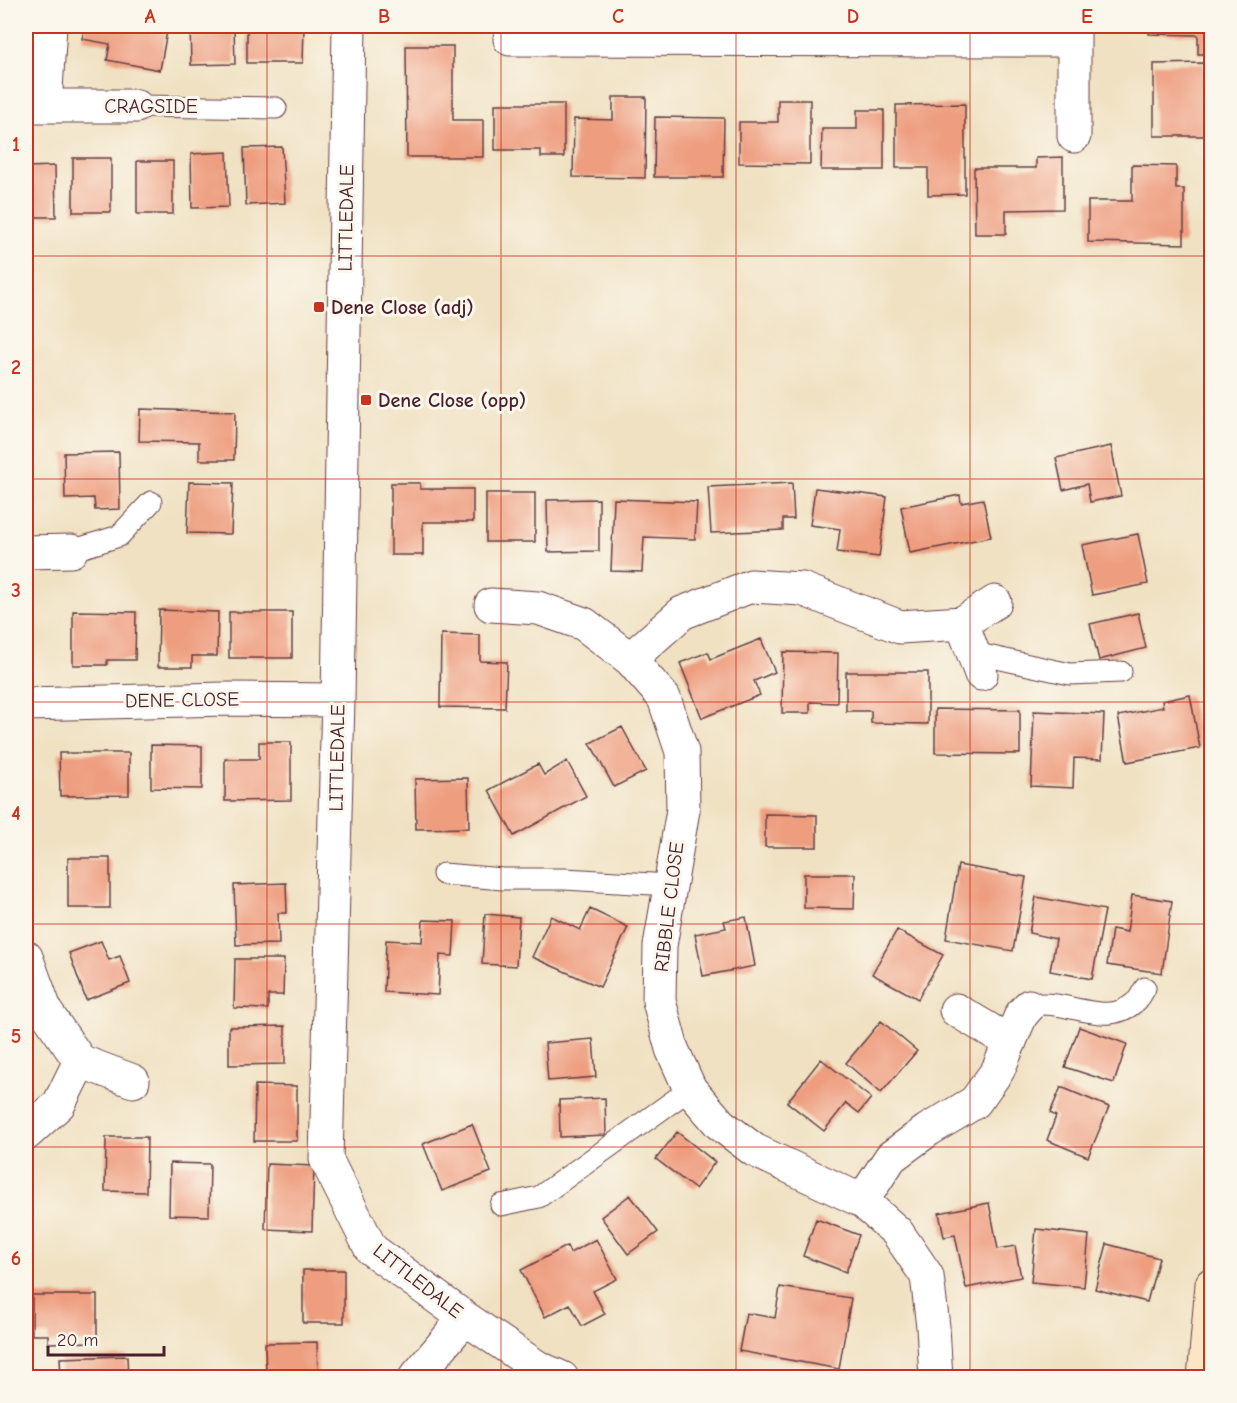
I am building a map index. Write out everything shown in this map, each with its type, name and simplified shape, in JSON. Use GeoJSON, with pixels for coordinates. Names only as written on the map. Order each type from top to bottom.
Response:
{"type":"FeatureCollection","features":[{"type":"Feature","properties":{"kind":"street"},"geometry":{"type":"LineString","coordinates":[[35,106],[50,26]]}},
{"type":"Feature","properties":{"kind":"street","name":"LITTLEDALE"},"geometry":{"type":"LineString","coordinates":[[349,26],[338,700],[326,1158],[371,1249],[537,1367],[562,1377]]}},
{"type":"Feature","properties":{"kind":"street"},"geometry":{"type":"LineString","coordinates":[[510,39],[572,33],[1074,33],[1074,136]]}},
{"type":"Feature","properties":{"kind":"street","name":"CRAGSIDE"},"geometry":{"type":"LineString","coordinates":[[35,106],[136,106]]}},
{"type":"Feature","properties":{"kind":"street"},"geometry":{"type":"LineString","coordinates":[[26,578],[26,552],[71,551]]}},
{"type":"Feature","properties":{"kind":"street"},"geometry":{"type":"LineString","coordinates":[[630,659],[682,613],[751,586],[802,589],[900,627],[962,623],[995,602]]}},
{"type":"Feature","properties":{"kind":"street","name":"RIBBLE CLOSE"},"geometry":{"type":"LineString","coordinates":[[491,605],[537,608],[584,624],[630,659],[664,698],[682,752],[683,810],[660,946],[659,1001],[672,1049],[690,1089],[720,1124],[754,1150],[862,1201],[897,1232],[927,1276],[936,1377]]}},
{"type":"Feature","properties":{"kind":"street"},"geometry":{"type":"LineString","coordinates":[[962,623],[977,663]]}},
{"type":"Feature","properties":{"kind":"street","name":"DENE CLOSE"},"geometry":{"type":"LineString","coordinates":[[26,704],[225,699],[338,700]]}},
{"type":"Feature","properties":{"kind":"street"},"geometry":{"type":"LineString","coordinates":[[26,957],[46,1012],[80,1061],[133,1081]]}},
{"type":"Feature","properties":{"kind":"street"},"geometry":{"type":"LineString","coordinates":[[862,1201],[891,1157],[927,1130],[975,1102],[998,1070],[1022,1015],[1029,1006]]}},
{"type":"Feature","properties":{"kind":"street"},"geometry":{"type":"LineString","coordinates":[[957,1010],[1010,1042]]}},
{"type":"Feature","properties":{"kind":"street"},"geometry":{"type":"LineString","coordinates":[[26,1134],[59,1104],[80,1061]]}},
{"type":"Feature","properties":{"kind":"street"},"geometry":{"type":"LineString","coordinates":[[1204,1377],[1212,1284]]}},
{"type":"Feature","properties":{"kind":"street"},"geometry":{"type":"LineString","coordinates":[[415,1377],[465,1318]]}},
{"type":"Feature","properties":{"kind":"lane","name":"CRAGSIDE"},"geometry":{"type":"LineString","coordinates":[[136,106],[276,108]]}},
{"type":"Feature","properties":{"kind":"lane"},"geometry":{"type":"LineString","coordinates":[[71,551],[118,536],[151,502]]}},
{"type":"Feature","properties":{"kind":"lane"},"geometry":{"type":"LineString","coordinates":[[977,663],[1070,674],[1121,672]]}},
{"type":"Feature","properties":{"kind":"lane"},"geometry":{"type":"LineString","coordinates":[[443,874],[503,879],[564,879],[670,885]]}},
{"type":"Feature","properties":{"kind":"lane"},"geometry":{"type":"LineString","coordinates":[[1029,1006],[1052,1003],[1096,1013],[1118,1012],[1135,1003],[1145,988]]}},
{"type":"Feature","properties":{"kind":"lane"},"geometry":{"type":"LineString","coordinates":[[501,1205],[539,1197],[690,1089]]}},
{"type":"Feature","properties":{"kind":"building"},"geometry":{"type":"Polygon","coordinates":[[[85,26],[168,26],[160,70],[107,60],[110,44],[82,39],[85,26]]]}},
{"type":"Feature","properties":{"kind":"building"},"geometry":{"type":"Polygon","coordinates":[[[190,26],[234,26],[235,64],[191,65],[190,26]]]}},
{"type":"Feature","properties":{"kind":"building"},"geometry":{"type":"Polygon","coordinates":[[[247,26],[304,26],[303,63],[247,63],[247,26]]]}},
{"type":"Feature","properties":{"kind":"building"},"geometry":{"type":"Polygon","coordinates":[[[1149,26],[1212,26],[1212,54],[1198,54],[1198,35],[1149,34],[1149,26]]]}},
{"type":"Feature","properties":{"kind":"building"},"geometry":{"type":"Polygon","coordinates":[[[406,46],[453,46],[453,120],[483,120],[483,157],[407,157],[406,46]]]}},
{"type":"Feature","properties":{"kind":"building"},"geometry":{"type":"Polygon","coordinates":[[[1204,63],[1204,136],[1154,136],[1154,64],[1204,63]]]}},
{"type":"Feature","properties":{"kind":"building"},"geometry":{"type":"Polygon","coordinates":[[[613,97],[646,97],[645,178],[573,177],[574,119],[613,120],[613,97]]]}},
{"type":"Feature","properties":{"kind":"building"},"geometry":{"type":"Polygon","coordinates":[[[778,100],[810,100],[810,164],[739,163],[739,122],[778,122],[778,100]]]}},
{"type":"Feature","properties":{"kind":"building"},"geometry":{"type":"Polygon","coordinates":[[[495,104],[564,104],[564,157],[541,157],[541,150],[495,150],[495,104]]]}},
{"type":"Feature","properties":{"kind":"building"},"geometry":{"type":"Polygon","coordinates":[[[965,104],[965,194],[928,195],[928,168],[896,168],[896,105],[965,104]]]}},
{"type":"Feature","properties":{"kind":"building"},"geometry":{"type":"Polygon","coordinates":[[[857,110],[884,110],[884,170],[821,170],[822,129],[857,129],[857,110]]]}},
{"type":"Feature","properties":{"kind":"building"},"geometry":{"type":"Polygon","coordinates":[[[655,117],[724,118],[723,177],[654,177],[655,117]]]}},
{"type":"Feature","properties":{"kind":"building"},"geometry":{"type":"Polygon","coordinates":[[[282,147],[285,203],[246,205],[244,148],[282,147]]]}},
{"type":"Feature","properties":{"kind":"building"},"geometry":{"type":"Polygon","coordinates":[[[227,152],[229,207],[192,208],[191,154],[227,152]]]}},
{"type":"Feature","properties":{"kind":"building"},"geometry":{"type":"Polygon","coordinates":[[[1063,157],[1063,209],[1006,210],[1006,234],[975,234],[974,168],[1036,168],[1036,158],[1063,157]]]}},
{"type":"Feature","properties":{"kind":"building"},"geometry":{"type":"Polygon","coordinates":[[[73,158],[111,158],[111,212],[73,212],[73,158]]]}},
{"type":"Feature","properties":{"kind":"building"},"geometry":{"type":"Polygon","coordinates":[[[137,161],[173,161],[173,214],[137,214],[137,161]]]}},
{"type":"Feature","properties":{"kind":"building"},"geometry":{"type":"Polygon","coordinates":[[[1132,165],[1176,166],[1176,189],[1184,189],[1184,244],[1088,242],[1088,201],[1132,201],[1132,165]]]}},
{"type":"Feature","properties":{"kind":"building"},"geometry":{"type":"Polygon","coordinates":[[[55,166],[56,217],[26,217],[26,167],[55,166]]]}},
{"type":"Feature","properties":{"kind":"building"},"geometry":{"type":"Polygon","coordinates":[[[140,409],[235,412],[234,460],[199,460],[199,442],[139,441],[140,409]]]}},
{"type":"Feature","properties":{"kind":"building"},"geometry":{"type":"Polygon","coordinates":[[[1111,446],[1121,496],[1090,502],[1087,484],[1063,490],[1056,458],[1111,446]]]}},
{"type":"Feature","properties":{"kind":"building"},"geometry":{"type":"Polygon","coordinates":[[[26,450],[28,450],[29,517],[26,517],[26,450]]]}},
{"type":"Feature","properties":{"kind":"building"},"geometry":{"type":"Polygon","coordinates":[[[119,452],[120,509],[95,510],[94,498],[65,499],[64,453],[119,452]]]}},
{"type":"Feature","properties":{"kind":"building"},"geometry":{"type":"Polygon","coordinates":[[[189,482],[233,483],[231,534],[187,533],[189,482]]]}},
{"type":"Feature","properties":{"kind":"building"},"geometry":{"type":"Polygon","coordinates":[[[391,483],[420,483],[420,489],[473,489],[473,522],[423,522],[423,555],[391,555],[391,483]]]}},
{"type":"Feature","properties":{"kind":"building"},"geometry":{"type":"Polygon","coordinates":[[[792,483],[794,519],[783,519],[783,530],[711,533],[708,487],[792,483]]]}},
{"type":"Feature","properties":{"kind":"building"},"geometry":{"type":"Polygon","coordinates":[[[815,488],[887,497],[879,557],[837,552],[840,529],[810,525],[815,488]]]}},
{"type":"Feature","properties":{"kind":"building"},"geometry":{"type":"Polygon","coordinates":[[[486,493],[535,493],[535,542],[486,542],[486,493]]]}},
{"type":"Feature","properties":{"kind":"building"},"geometry":{"type":"Polygon","coordinates":[[[960,495],[961,503],[983,499],[991,537],[910,553],[901,507],[960,495]]]}},
{"type":"Feature","properties":{"kind":"building"},"geometry":{"type":"Polygon","coordinates":[[[599,499],[599,551],[548,552],[547,500],[599,499]]]}},
{"type":"Feature","properties":{"kind":"building"},"geometry":{"type":"Polygon","coordinates":[[[614,499],[697,502],[695,539],[644,537],[642,572],[611,571],[614,499]]]}},
{"type":"Feature","properties":{"kind":"building"},"geometry":{"type":"Polygon","coordinates":[[[1138,534],[1148,584],[1092,595],[1082,545],[1138,534]]]}},
{"type":"Feature","properties":{"kind":"building"},"geometry":{"type":"Polygon","coordinates":[[[159,610],[218,612],[217,656],[192,656],[192,667],[158,667],[159,610]]]}},
{"type":"Feature","properties":{"kind":"building"},"geometry":{"type":"Polygon","coordinates":[[[73,611],[136,612],[135,660],[107,660],[107,665],[73,665],[73,611]]]}},
{"type":"Feature","properties":{"kind":"building"},"geometry":{"type":"Polygon","coordinates":[[[229,612],[292,612],[292,658],[229,658],[229,612]]]}},
{"type":"Feature","properties":{"kind":"building"},"geometry":{"type":"Polygon","coordinates":[[[1138,613],[1146,648],[1099,660],[1090,624],[1138,613]]]}},
{"type":"Feature","properties":{"kind":"building"},"geometry":{"type":"Polygon","coordinates":[[[441,634],[480,635],[480,661],[507,662],[505,708],[440,707],[441,634]]]}},
{"type":"Feature","properties":{"kind":"building"},"geometry":{"type":"Polygon","coordinates":[[[761,639],[775,672],[754,681],[760,695],[702,718],[680,663],[708,652],[711,659],[761,639]]]}},
{"type":"Feature","properties":{"kind":"building"},"geometry":{"type":"Polygon","coordinates":[[[783,652],[838,653],[837,703],[810,702],[810,713],[782,713],[783,652]]]}},
{"type":"Feature","properties":{"kind":"building"},"geometry":{"type":"Polygon","coordinates":[[[846,672],[928,672],[928,724],[871,723],[871,711],[846,711],[846,672]]]}},
{"type":"Feature","properties":{"kind":"building"},"geometry":{"type":"Polygon","coordinates":[[[1190,695],[1200,748],[1127,762],[1118,716],[1163,707],[1162,701],[1190,695]]]}},
{"type":"Feature","properties":{"kind":"building"},"geometry":{"type":"Polygon","coordinates":[[[935,709],[1020,710],[1020,754],[935,753],[935,709]]]}},
{"type":"Feature","properties":{"kind":"building"},"geometry":{"type":"Polygon","coordinates":[[[1034,711],[1104,714],[1102,759],[1074,758],[1073,788],[1031,786],[1034,711]]]}},
{"type":"Feature","properties":{"kind":"building"},"geometry":{"type":"Polygon","coordinates":[[[622,727],[646,771],[614,787],[590,743],[622,727]]]}},
{"type":"Feature","properties":{"kind":"building"},"geometry":{"type":"Polygon","coordinates":[[[259,742],[291,742],[291,800],[225,801],[225,759],[259,759],[259,742]]]}},
{"type":"Feature","properties":{"kind":"building"},"geometry":{"type":"Polygon","coordinates":[[[151,745],[202,746],[202,789],[151,788],[151,745]]]}},
{"type":"Feature","properties":{"kind":"building"},"geometry":{"type":"Polygon","coordinates":[[[59,753],[129,753],[129,795],[60,796],[59,753]]]}},
{"type":"Feature","properties":{"kind":"building"},"geometry":{"type":"Polygon","coordinates":[[[567,761],[586,796],[514,836],[489,790],[538,764],[544,775],[567,761]]]}},
{"type":"Feature","properties":{"kind":"building"},"geometry":{"type":"Polygon","coordinates":[[[468,778],[469,828],[416,829],[415,779],[468,778]]]}},
{"type":"Feature","properties":{"kind":"building"},"geometry":{"type":"Polygon","coordinates":[[[765,814],[817,815],[817,847],[765,847],[765,814]]]}},
{"type":"Feature","properties":{"kind":"building"},"geometry":{"type":"Polygon","coordinates":[[[68,858],[110,858],[110,908],[68,908],[68,858]]]}},
{"type":"Feature","properties":{"kind":"building"},"geometry":{"type":"Polygon","coordinates":[[[958,865],[1026,877],[1013,951],[946,939],[958,865]]]}},
{"type":"Feature","properties":{"kind":"building"},"geometry":{"type":"Polygon","coordinates":[[[804,874],[855,874],[854,909],[804,908],[804,874]]]}},
{"type":"Feature","properties":{"kind":"building"},"geometry":{"type":"Polygon","coordinates":[[[286,883],[287,913],[278,913],[279,944],[236,945],[234,885],[286,883]]]}},
{"type":"Feature","properties":{"kind":"building"},"geometry":{"type":"Polygon","coordinates":[[[1132,895],[1172,901],[1162,973],[1107,965],[1112,929],[1127,932],[1132,895]]]}},
{"type":"Feature","properties":{"kind":"building"},"geometry":{"type":"Polygon","coordinates":[[[1036,897],[1105,910],[1092,979],[1050,971],[1056,939],[1029,933],[1036,897]]]}},
{"type":"Feature","properties":{"kind":"building"},"geometry":{"type":"Polygon","coordinates":[[[590,909],[628,927],[600,987],[532,957],[551,916],[580,930],[590,909]]]}},
{"type":"Feature","properties":{"kind":"building"},"geometry":{"type":"Polygon","coordinates":[[[485,914],[519,917],[516,966],[482,964],[485,914]]]}},
{"type":"Feature","properties":{"kind":"building"},"geometry":{"type":"Polygon","coordinates":[[[746,917],[755,966],[703,976],[695,934],[726,928],[724,921],[746,917]]]}},
{"type":"Feature","properties":{"kind":"building"},"geometry":{"type":"Polygon","coordinates":[[[423,920],[455,921],[453,956],[440,955],[438,995],[384,992],[386,940],[422,942],[423,920]]]}},
{"type":"Feature","properties":{"kind":"building"},"geometry":{"type":"Polygon","coordinates":[[[897,930],[943,955],[918,999],[872,974],[897,930]]]}},
{"type":"Feature","properties":{"kind":"building"},"geometry":{"type":"Polygon","coordinates":[[[101,941],[109,960],[120,956],[130,983],[86,1000],[69,953],[101,941]]]}},
{"type":"Feature","properties":{"kind":"building"},"geometry":{"type":"Polygon","coordinates":[[[235,959],[284,959],[283,995],[268,995],[268,1009],[234,1008],[235,959]]]}},
{"type":"Feature","properties":{"kind":"building"},"geometry":{"type":"Polygon","coordinates":[[[881,1021],[917,1051],[881,1093],[846,1063],[881,1021]]]}},
{"type":"Feature","properties":{"kind":"building"},"geometry":{"type":"Polygon","coordinates":[[[285,1026],[285,1064],[229,1065],[229,1027],[285,1026]]]}},
{"type":"Feature","properties":{"kind":"building"},"geometry":{"type":"Polygon","coordinates":[[[1079,1027],[1127,1044],[1114,1083],[1065,1067],[1079,1027]]]}},
{"type":"Feature","properties":{"kind":"building"},"geometry":{"type":"Polygon","coordinates":[[[593,1039],[596,1077],[548,1081],[545,1043],[593,1039]]]}},
{"type":"Feature","properties":{"kind":"building"},"geometry":{"type":"Polygon","coordinates":[[[821,1059],[871,1098],[859,1113],[846,1103],[824,1131],[787,1102],[821,1059]]]}},
{"type":"Feature","properties":{"kind":"building"},"geometry":{"type":"Polygon","coordinates":[[[255,1085],[297,1086],[297,1141],[254,1141],[255,1085]]]}},
{"type":"Feature","properties":{"kind":"building"},"geometry":{"type":"Polygon","coordinates":[[[1061,1087],[1109,1107],[1088,1157],[1047,1140],[1056,1116],[1050,1113],[1061,1087]]]}},
{"type":"Feature","properties":{"kind":"building"},"geometry":{"type":"Polygon","coordinates":[[[605,1098],[606,1135],[560,1137],[559,1100],[605,1098]]]}},
{"type":"Feature","properties":{"kind":"building"},"geometry":{"type":"Polygon","coordinates":[[[472,1124],[491,1172],[442,1191],[423,1144],[472,1124]]]}},
{"type":"Feature","properties":{"kind":"building"},"geometry":{"type":"Polygon","coordinates":[[[677,1132],[715,1162],[695,1189],[656,1159],[677,1132]]]}},
{"type":"Feature","properties":{"kind":"building"},"geometry":{"type":"Polygon","coordinates":[[[106,1137],[147,1137],[146,1192],[105,1191],[106,1137]]]}},
{"type":"Feature","properties":{"kind":"building"},"geometry":{"type":"Polygon","coordinates":[[[170,1163],[210,1164],[209,1216],[169,1215],[170,1163]]]}},
{"type":"Feature","properties":{"kind":"building"},"geometry":{"type":"Polygon","coordinates":[[[267,1164],[314,1166],[312,1231],[265,1229],[267,1164]]]}},
{"type":"Feature","properties":{"kind":"building"},"geometry":{"type":"Polygon","coordinates":[[[630,1195],[658,1232],[628,1254],[601,1217],[630,1195]]]}},
{"type":"Feature","properties":{"kind":"building"},"geometry":{"type":"Polygon","coordinates":[[[989,1203],[998,1249],[1015,1246],[1021,1277],[966,1288],[955,1235],[944,1237],[939,1213],[989,1203]]]}},
{"type":"Feature","properties":{"kind":"building"},"geometry":{"type":"Polygon","coordinates":[[[816,1219],[859,1235],[846,1272],[803,1256],[816,1219]]]}},
{"type":"Feature","properties":{"kind":"building"},"geometry":{"type":"Polygon","coordinates":[[[1036,1229],[1089,1235],[1084,1287],[1031,1282],[1036,1229]]]}},
{"type":"Feature","properties":{"kind":"building"},"geometry":{"type":"Polygon","coordinates":[[[596,1239],[617,1279],[593,1291],[605,1314],[582,1326],[570,1304],[545,1317],[521,1270],[567,1246],[570,1253],[596,1239]]]}},
{"type":"Feature","properties":{"kind":"building"},"geometry":{"type":"Polygon","coordinates":[[[1107,1244],[1159,1258],[1147,1302],[1095,1289],[1107,1244]]]}},
{"type":"Feature","properties":{"kind":"building"},"geometry":{"type":"Polygon","coordinates":[[[303,1270],[344,1270],[344,1323],[303,1323],[303,1270]]]}},
{"type":"Feature","properties":{"kind":"building"},"geometry":{"type":"Polygon","coordinates":[[[780,1287],[851,1298],[839,1369],[739,1351],[746,1313],[775,1318],[780,1287]]]}},
{"type":"Feature","properties":{"kind":"building"},"geometry":{"type":"Polygon","coordinates":[[[32,1295],[97,1295],[97,1342],[48,1343],[48,1335],[32,1335],[32,1295]]]}},
{"type":"Feature","properties":{"kind":"building"},"geometry":{"type":"Polygon","coordinates":[[[317,1342],[318,1378],[266,1378],[265,1343],[317,1342]]]}},
{"type":"Feature","properties":{"kind":"building"},"geometry":{"type":"Polygon","coordinates":[[[127,1356],[128,1378],[61,1378],[60,1358],[127,1356]]]}},
{"type":"Feature","properties":{"kind":"place","name":"Dene Close (adj)"},"geometry":{"type":"Point","coordinates":[319,307]}},
{"type":"Feature","properties":{"kind":"place","name":"Dene Close (opp)"},"geometry":{"type":"Point","coordinates":[366,400]}}]}
